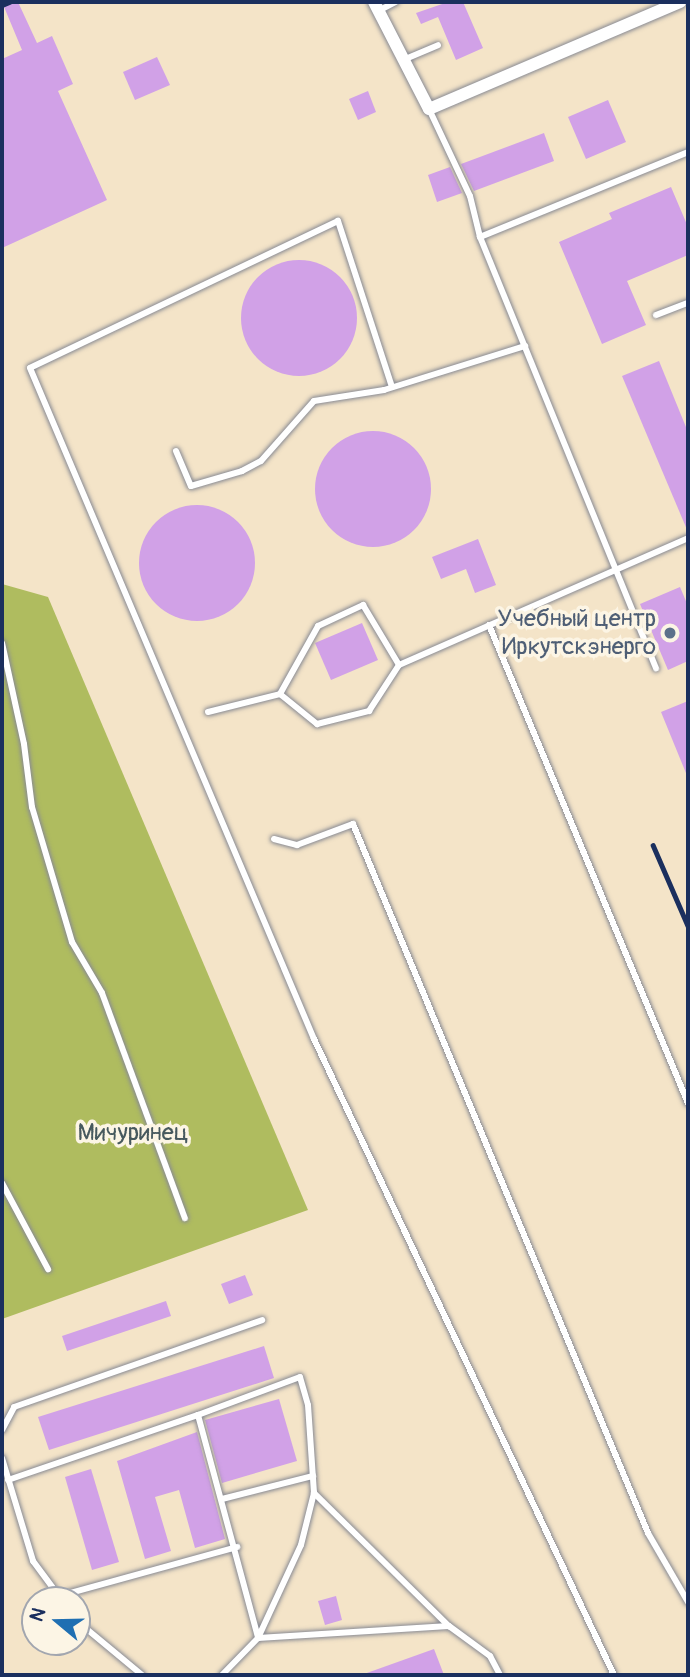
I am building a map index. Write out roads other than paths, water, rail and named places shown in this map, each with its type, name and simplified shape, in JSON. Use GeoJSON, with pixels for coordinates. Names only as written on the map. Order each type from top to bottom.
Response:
{"type":"FeatureCollection","features":[{"type":"Feature","properties":{"kind":"street"},"geometry":{"type":"LineString","coordinates":[[376,6],[429,109],[680,2]]}},
{"type":"Feature","properties":{"kind":"lane"},"geometry":{"type":"LineString","coordinates":[[376,6],[396,2]]}},
{"type":"Feature","properties":{"kind":"lane"},"geometry":{"type":"LineString","coordinates":[[403,60],[438,45]]}},
{"type":"Feature","properties":{"kind":"lane"},"geometry":{"type":"LineString","coordinates":[[429,109],[470,196],[480,237],[617,567],[656,669]]}},
{"type":"Feature","properties":{"kind":"lane"},"geometry":{"type":"LineString","coordinates":[[480,237],[688,152]]}},
{"type":"Feature","properties":{"kind":"lane"},"geometry":{"type":"LineString","coordinates":[[392,387],[338,221],[30,368],[314,1039],[614,1675]]}},
{"type":"Feature","properties":{"kind":"lane"},"geometry":{"type":"LineString","coordinates":[[656,316],[688,303]]}},
{"type":"Feature","properties":{"kind":"lane"},"geometry":{"type":"LineString","coordinates":[[176,451],[191,486],[242,471],[261,461],[314,401],[392,387],[525,346]]}},
{"type":"Feature","properties":{"kind":"lane"},"geometry":{"type":"LineString","coordinates":[[280,694],[317,724],[369,711],[399,665],[688,538]]}},
{"type":"Feature","properties":{"kind":"lane"},"geometry":{"type":"LineString","coordinates":[[208,712],[280,694],[318,626],[363,606],[399,665]]}},
{"type":"Feature","properties":{"kind":"lane"},"geometry":{"type":"LineString","coordinates":[[489,625],[688,1103]]}},
{"type":"Feature","properties":{"kind":"lane"},"geometry":{"type":"LineString","coordinates":[[2,643],[24,744],[32,807],[72,942],[102,993],[185,1218]]}},
{"type":"Feature","properties":{"kind":"lane"},"geometry":{"type":"LineString","coordinates":[[274,839],[297,845],[353,824],[648,1533],[688,1602]]}},
{"type":"Feature","properties":{"kind":"lane"},"geometry":{"type":"LineString","coordinates":[[2,1183],[48,1269]]}},
{"type":"Feature","properties":{"kind":"lane"},"geometry":{"type":"LineString","coordinates":[[2,1430],[14,1407],[262,1320]]}},
{"type":"Feature","properties":{"kind":"lane"},"geometry":{"type":"LineString","coordinates":[[8,1480],[300,1377],[314,1493],[301,1545],[258,1637],[222,1675]]}},
{"type":"Feature","properties":{"kind":"lane"},"geometry":{"type":"LineString","coordinates":[[198,1415],[237,1547],[258,1637]]}},
{"type":"Feature","properties":{"kind":"lane"},"geometry":{"type":"LineString","coordinates":[[2,1458],[33,1561],[51,1586]]}},
{"type":"Feature","properties":{"kind":"lane"},"geometry":{"type":"LineString","coordinates":[[222,1499],[313,1475]]}},
{"type":"Feature","properties":{"kind":"lane"},"geometry":{"type":"LineString","coordinates":[[314,1493],[449,1626],[489,1656],[500,1675]]}},
{"type":"Feature","properties":{"kind":"lane"},"geometry":{"type":"LineString","coordinates":[[91,1589],[237,1547]]}},
{"type":"Feature","properties":{"kind":"lane"},"geometry":{"type":"LineString","coordinates":[[258,1637],[449,1626]]}},
{"type":"Feature","properties":{"kind":"lane"},"geometry":{"type":"LineString","coordinates":[[91,1633],[142,1675]]}},
{"type":"Feature","properties":{"kind":"railway"},"geometry":{"type":"LineString","coordinates":[[2,5],[9,2]]}},
{"type":"Feature","properties":{"kind":"railway"},"geometry":{"type":"LineString","coordinates":[[653,845],[688,926]]}},
{"type":"Feature","properties":{"kind":"place","name":"Учебный центр Иркутскэнерго"},"geometry":{"type":"Point","coordinates":[670,633]}},
{"type":"Feature","properties":{"kind":"park label","name":"Мичуринец"},"geometry":{"type":"Point","coordinates":[133,1133]}}]}
